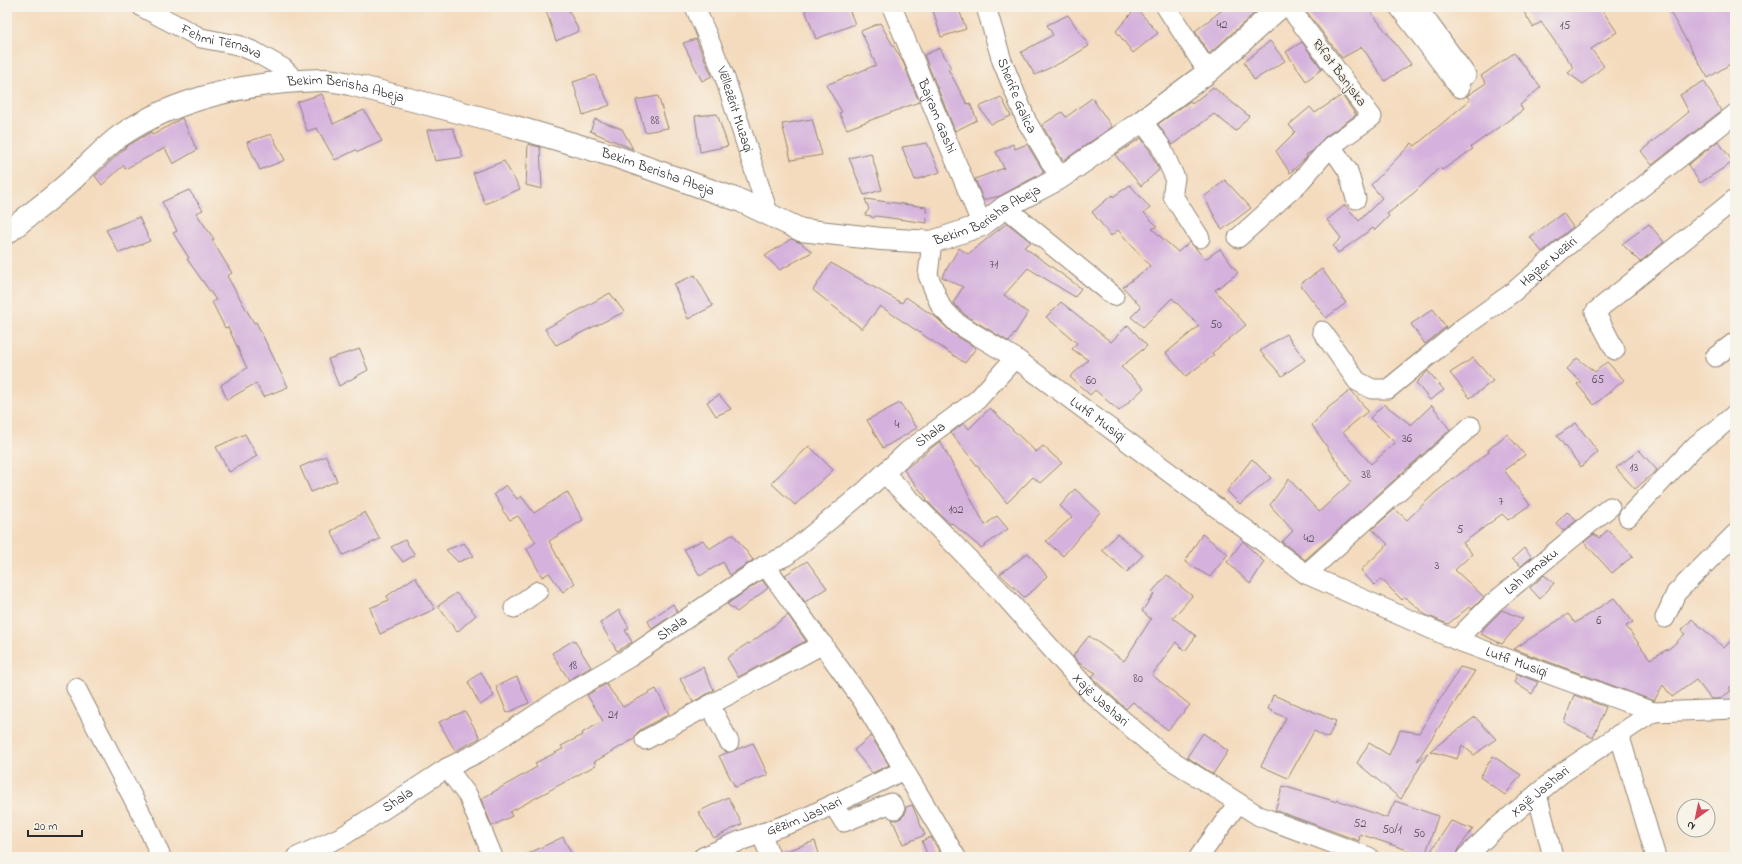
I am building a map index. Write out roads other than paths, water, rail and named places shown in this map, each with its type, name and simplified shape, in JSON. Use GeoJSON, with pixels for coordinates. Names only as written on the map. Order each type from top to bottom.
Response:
{"type":"FeatureCollection","features":[{"type":"Feature","properties":{"kind":"street","name":"Fehmi Tërnava"},"geometry":{"type":"LineString","coordinates":[[142,7],[201,38],[238,45],[255,52],[283,68],[296,81]]}},
{"type":"Feature","properties":{"kind":"street","name":"Vëllezërit Muzaqi"},"geometry":{"type":"LineString","coordinates":[[695,7],[724,75],[768,213]]}},
{"type":"Feature","properties":{"kind":"street","name":"Bajram Gashi"},"geometry":{"type":"LineString","coordinates":[[892,7],[982,225]]}},
{"type":"Feature","properties":{"kind":"street","name":"Sherife Galica"},"geometry":{"type":"LineString","coordinates":[[986,7],[1002,61],[1027,122],[1060,178]]}},
{"type":"Feature","properties":{"kind":"street"},"geometry":{"type":"LineString","coordinates":[[1166,7],[1208,72]]}},
{"type":"Feature","properties":{"kind":"street","name":"Bekim Berisha Abeja"},"geometry":{"type":"LineString","coordinates":[[7,233],[64,187],[120,136],[144,121],[186,104],[227,92],[259,85],[324,80],[350,84],[510,125],[614,156],[688,181],[768,213],[801,230],[881,239],[932,242],[982,225],[1005,207],[1060,178],[1142,121],[1208,72],[1280,7]]}},
{"type":"Feature","properties":{"kind":"street","name":"Rifat Banjska"},"geometry":{"type":"LineString","coordinates":[[1238,238],[1298,184],[1331,146],[1372,117],[1289,7]]}},
{"type":"Feature","properties":{"kind":"street"},"geometry":{"type":"LineString","coordinates":[[1399,7],[1463,81],[1417,7]]}},
{"type":"Feature","properties":{"kind":"street","name":"Hajzer Neziri"},"geometry":{"type":"LineString","coordinates":[[1322,331],[1357,381],[1372,389],[1388,389],[1464,327],[1512,293],[1563,249],[1735,114]]}},
{"type":"Feature","properties":{"kind":"street"},"geometry":{"type":"LineString","coordinates":[[1142,121],[1160,145],[1175,178],[1172,191],[1173,196],[1200,238]]}},
{"type":"Feature","properties":{"kind":"street"},"geometry":{"type":"LineString","coordinates":[[1331,146],[1348,171],[1356,199]]}},
{"type":"Feature","properties":{"kind":"street"},"geometry":{"type":"LineString","coordinates":[[1615,350],[1595,312],[1735,199]]}},
{"type":"Feature","properties":{"kind":"street"},"geometry":{"type":"LineString","coordinates":[[1005,207],[1114,296]]}},
{"type":"Feature","properties":{"kind":"street","name":"Lutfi Musiqi"},"geometry":{"type":"LineString","coordinates":[[932,242],[928,275],[941,307],[958,324],[1015,358],[1306,574],[1456,640],[1653,712],[1735,709]]}},
{"type":"Feature","properties":{"kind":"street"},"geometry":{"type":"LineString","coordinates":[[1715,357],[1735,342]]}},
{"type":"Feature","properties":{"kind":"street","name":"Shala"},"geometry":{"type":"LineString","coordinates":[[297,857],[343,836],[447,768],[479,752],[567,694],[630,657],[765,565],[786,556],[866,490],[913,446],[977,400],[1015,358]]}},
{"type":"Feature","properties":{"kind":"street"},"geometry":{"type":"LineString","coordinates":[[1628,517],[1696,445],[1715,432],[1735,414]]}},
{"type":"Feature","properties":{"kind":"street"},"geometry":{"type":"LineString","coordinates":[[1306,574],[1471,426]]}},
{"type":"Feature","properties":{"kind":"street","name":"Xajë Jashari"},"geometry":{"type":"LineString","coordinates":[[884,473],[999,590],[1091,693],[1162,754],[1259,816],[1369,857]]}},
{"type":"Feature","properties":{"kind":"street","name":"Lah Izmaku"},"geometry":{"type":"LineString","coordinates":[[1456,640],[1492,604],[1610,507]]}},
{"type":"Feature","properties":{"kind":"street"},"geometry":{"type":"LineString","coordinates":[[1665,618],[1676,593],[1735,534]]}},
{"type":"Feature","properties":{"kind":"street"},"geometry":{"type":"LineString","coordinates":[[765,565],[823,644],[863,702],[956,857]]}},
{"type":"Feature","properties":{"kind":"street"},"geometry":{"type":"LineString","coordinates":[[514,608],[538,591]]}},
{"type":"Feature","properties":{"kind":"street"},"geometry":{"type":"LineString","coordinates":[[645,740],[823,644]]}},
{"type":"Feature","properties":{"kind":"street"},"geometry":{"type":"LineString","coordinates":[[76,688],[147,825],[161,857]]}},
{"type":"Feature","properties":{"kind":"street"},"geometry":{"type":"LineString","coordinates":[[710,705],[730,742]]}},
{"type":"Feature","properties":{"kind":"street","name":"Xajë Jashari"},"geometry":{"type":"LineString","coordinates":[[1466,857],[1496,828],[1562,773],[1653,712]]}},
{"type":"Feature","properties":{"kind":"street"},"geometry":{"type":"LineString","coordinates":[[1619,734],[1656,857]]}},
{"type":"Feature","properties":{"kind":"street"},"geometry":{"type":"LineString","coordinates":[[447,768],[468,796],[493,857]]}},
{"type":"Feature","properties":{"kind":"street","name":"Gëzim Jashari"},"geometry":{"type":"LineString","coordinates":[[703,857],[805,818],[904,770]]}},
{"type":"Feature","properties":{"kind":"street"},"geometry":{"type":"LineString","coordinates":[[1537,794],[1553,857]]}},
{"type":"Feature","properties":{"kind":"street"},"geometry":{"type":"LineString","coordinates":[[1199,857],[1238,803]]}},
{"type":"Feature","properties":{"kind":"street"},"geometry":{"type":"LineString","coordinates":[[833,804],[844,822],[891,804],[895,809]]}},
{"type":"Feature","properties":{"kind":"street"},"geometry":{"type":"LineString","coordinates":[[761,834],[769,853]]}}]}
